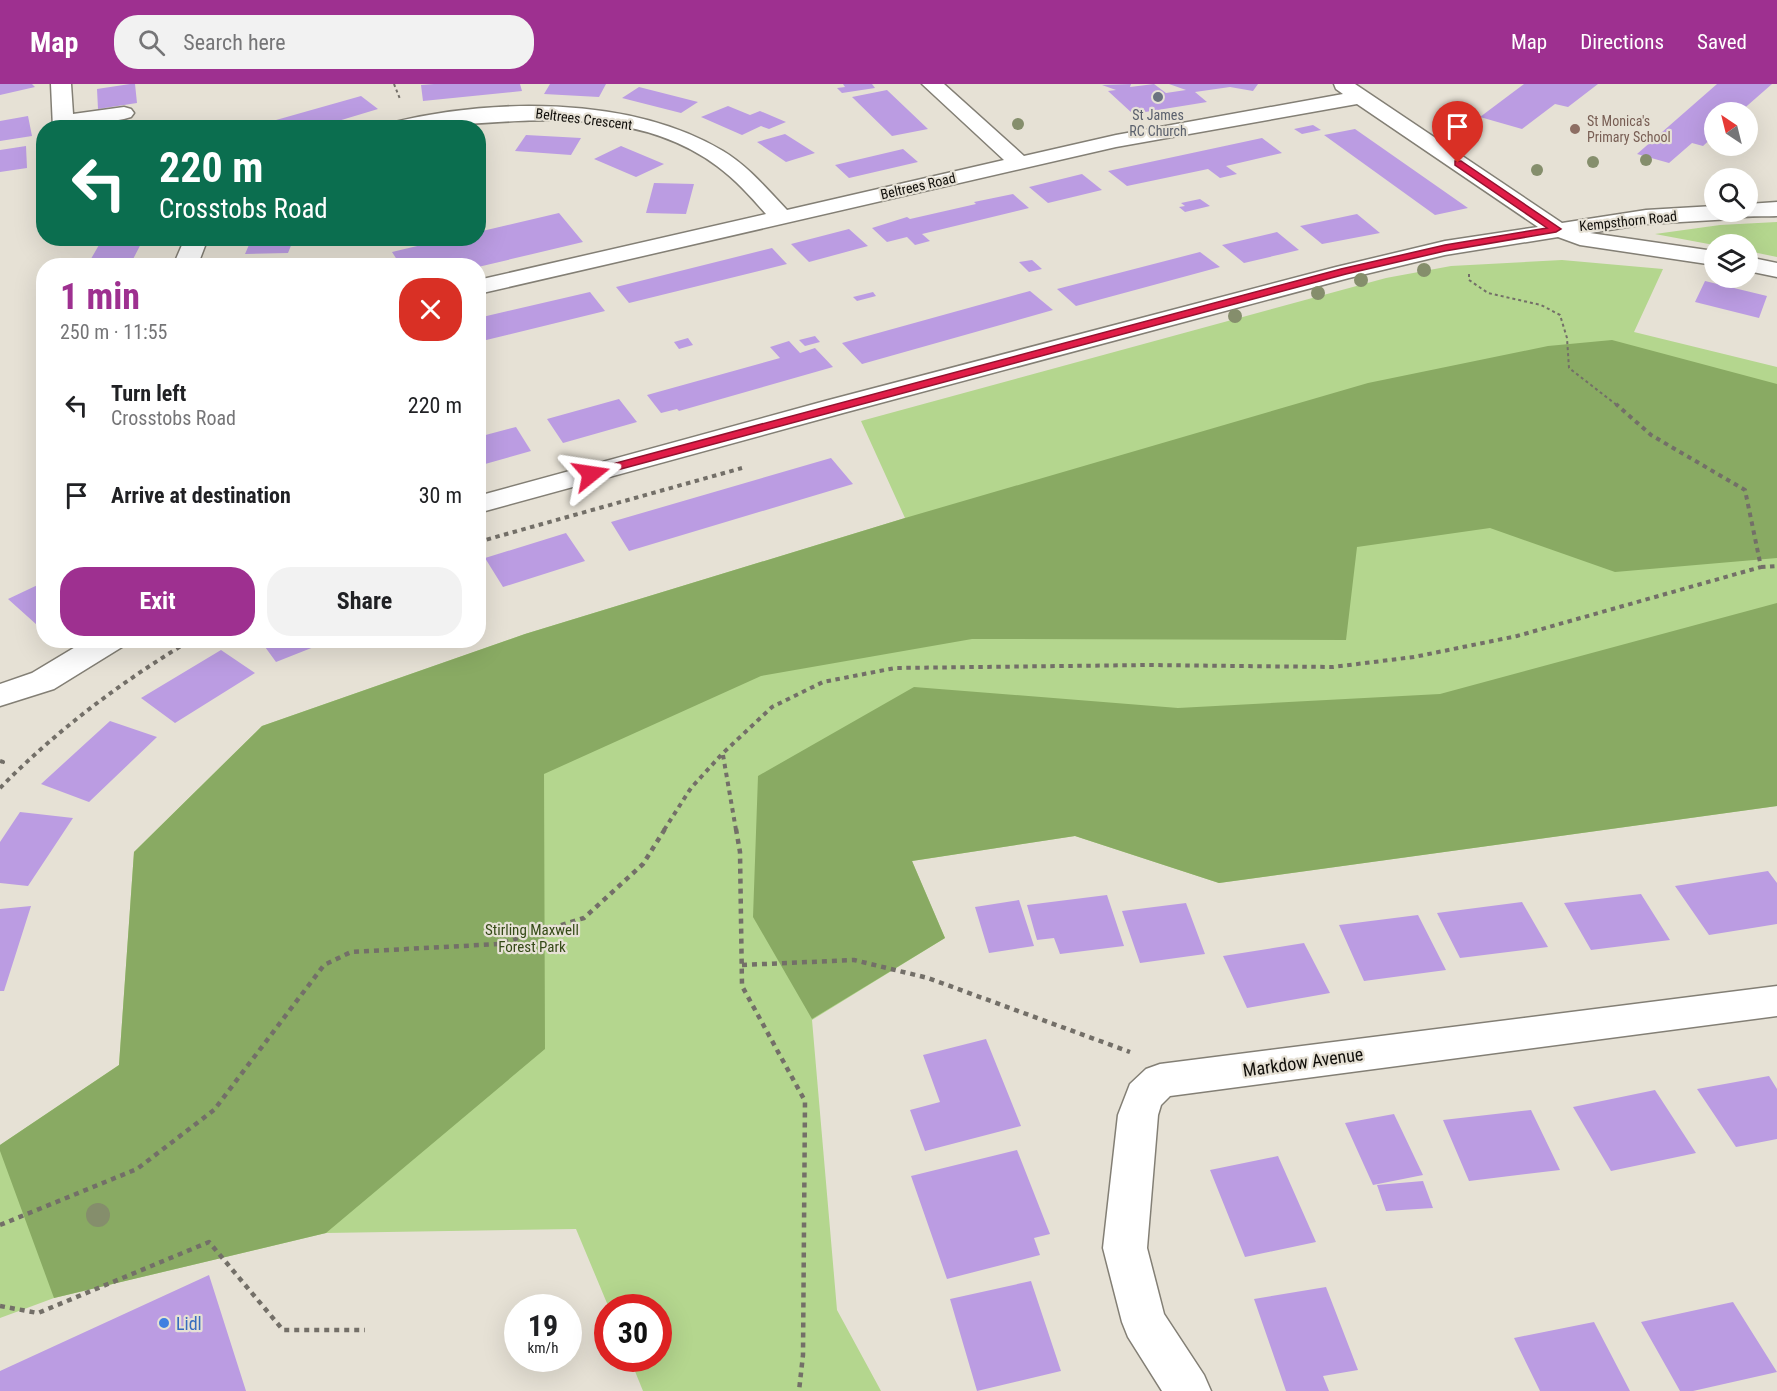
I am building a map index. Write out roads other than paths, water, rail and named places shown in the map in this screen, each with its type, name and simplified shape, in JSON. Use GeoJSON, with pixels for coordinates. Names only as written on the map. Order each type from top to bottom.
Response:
{"type":"FeatureCollection","features":[{"type":"Feature","properties":{"kind":"street"},"geometry":{"type":"LineString","coordinates":[[61,84],[63,120]]}},
{"type":"Feature","properties":{"kind":"street"},"geometry":{"type":"LineString","coordinates":[[932,84],[1020,164]]}},
{"type":"Feature","properties":{"kind":"street"},"geometry":{"type":"LineString","coordinates":[[1341,84],[1556,229],[1580,238],[1704,257]]}},
{"type":"Feature","properties":{"kind":"street","name":"Beltrees Road"},"geometry":{"type":"LineString","coordinates":[[486,285],[1116,141],[1361,97]]}},
{"type":"Feature","properties":{"kind":"street"},"geometry":{"type":"LineString","coordinates":[[85,120],[124,113]]}},
{"type":"Feature","properties":{"kind":"street","name":"Beltrees Crescent"},"geometry":{"type":"LineString","coordinates":[[436,120],[503,113],[557,114],[604,119],[652,128],[690,142],[716,155],[739,171],[781,217]]}},
{"type":"Feature","properties":{"kind":"street"},"geometry":{"type":"LineString","coordinates":[[1758,210],[1777,209]]}},
{"type":"Feature","properties":{"kind":"street","name":"Kempsthorn Road"},"geometry":{"type":"LineString","coordinates":[[486,503],[834,406],[1344,272],[1445,248],[1556,229],[1646,217],[1704,214]]}},
{"type":"Feature","properties":{"kind":"street"},"geometry":{"type":"LineString","coordinates":[[1758,266],[1777,270]]}},
{"type":"Feature","properties":{"kind":"street"},"geometry":{"type":"LineString","coordinates":[[0,694],[43,681],[98,648]]}},
{"type":"Feature","properties":{"kind":"street","name":"Markdow Avenue"},"geometry":{"type":"LineString","coordinates":[[1188,1391],[1144,1322],[1125,1248],[1134,1183],[1138,1115],[1144,1096],[1160,1081],[1777,1001]]}},
{"type":"Feature","properties":{"kind":"place","name":"St James RC Church"},"geometry":{"type":"Point","coordinates":[1158,97]}},
{"type":"Feature","properties":{"kind":"place","name":"St Monica's Primary School"},"geometry":{"type":"Point","coordinates":[1575,129]}},
{"type":"Feature","properties":{"kind":"place","name":"Lidl"},"geometry":{"type":"Point","coordinates":[164,1323]}},
{"type":"Feature","properties":{"kind":"park label","name":"Stirling Maxwell Forest Park"},"geometry":{"type":"Point","coordinates":[532,938]}}]}
